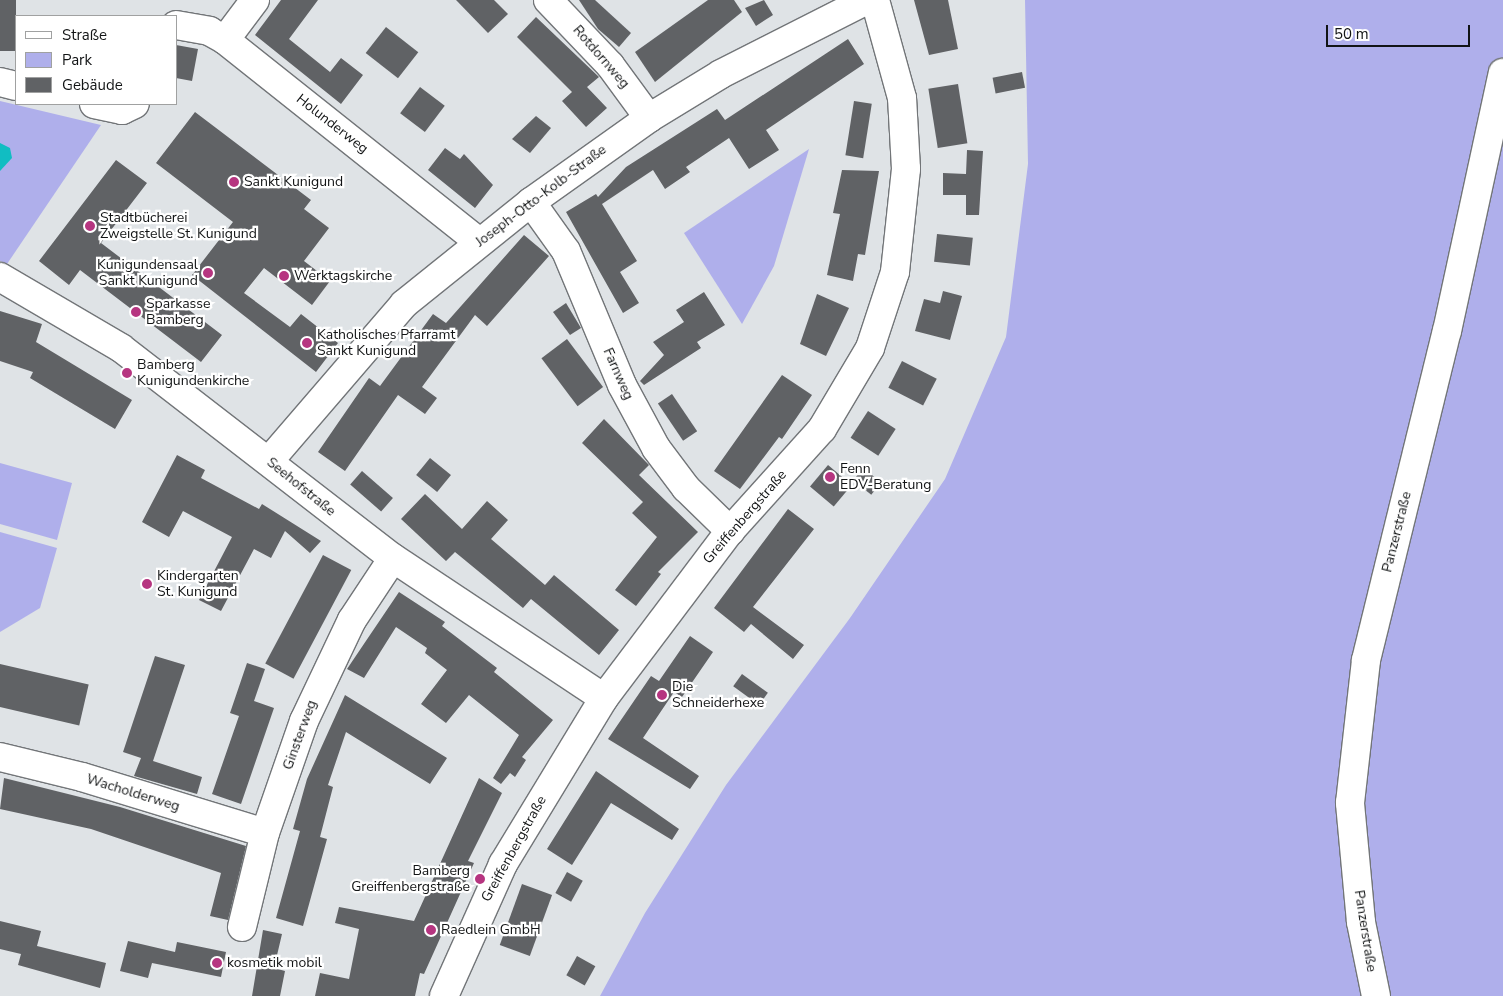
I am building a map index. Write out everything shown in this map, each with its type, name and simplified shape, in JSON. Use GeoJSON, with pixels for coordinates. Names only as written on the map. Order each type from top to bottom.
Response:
{"type":"FeatureCollection","features":[{"type":"Feature","properties":{"kind":"street"},"geometry":{"type":"LineString","coordinates":[[225,40],[255,0]]}},
{"type":"Feature","properties":{"kind":"street","name":"Rotdornweg"},"geometry":{"type":"LineString","coordinates":[[548,0],[610,65],[649,118]]}},
{"type":"Feature","properties":{"kind":"street","name":"Joseph-Otto-Kolb-Straße"},"geometry":{"type":"LineString","coordinates":[[269,461],[364,346],[404,304],[530,202],[649,118],[720,74],[866,0]]}},
{"type":"Feature","properties":{"kind":"street","name":"Greiffenbergstraße"},"geometry":{"type":"LineString","coordinates":[[444,996],[493,882],[604,698],[730,531],[822,429],[866,356],[886,308],[899,246],[906,169],[902,98],[875,0]]}},
{"type":"Feature","properties":{"kind":"street","name":"Holunderweg"},"geometry":{"type":"LineString","coordinates":[[178,24],[209,31],[225,40],[479,242]]}},
{"type":"Feature","properties":{"kind":"street","name":"Panzerstraße"},"geometry":{"type":"LineString","coordinates":[[1376,996],[1362,922],[1350,803],[1366,660],[1447,331],[1503,74]]}},
{"type":"Feature","properties":{"kind":"street"},"geometry":{"type":"LineString","coordinates":[[0,82],[15,86]]}},
{"type":"Feature","properties":{"kind":"street"},"geometry":{"type":"LineString","coordinates":[[105,105],[128,107]]}},
{"type":"Feature","properties":{"kind":"street","name":"Farnweg"},"geometry":{"type":"LineString","coordinates":[[530,202],[578,274],[622,385],[652,441],[686,488],[730,531]]}},
{"type":"Feature","properties":{"kind":"street","name":"Seehofstraße"},"geometry":{"type":"LineString","coordinates":[[0,277],[121,348],[393,558],[604,698]]}},
{"type":"Feature","properties":{"kind":"street","name":"Ginsterweg"},"geometry":{"type":"LineString","coordinates":[[242,927],[265,833],[328,664],[393,558]]}},
{"type":"Feature","properties":{"kind":"street","name":"Wacholderweg"},"geometry":{"type":"LineString","coordinates":[[0,757],[82,777],[265,833]]}},
{"type":"Feature","properties":{"kind":"green space"},"geometry":{"type":"Polygon","coordinates":[[[1025,0],[1503,0],[1503,996],[600,996],[645,913],[726,785],[850,618],[945,479],[1006,337],[1028,164],[1025,0]]]}},
{"type":"Feature","properties":{"kind":"green space"},"geometry":{"type":"Polygon","coordinates":[[[0,101],[101,125],[7,264],[0,261],[0,101]]]}},
{"type":"Feature","properties":{"kind":"green space"},"geometry":{"type":"Polygon","coordinates":[[[809,149],[774,266],[742,324],[684,233],[809,149]]]}},
{"type":"Feature","properties":{"kind":"green space"},"geometry":{"type":"Polygon","coordinates":[[[0,463],[72,483],[57,540],[0,524],[0,463]]]}},
{"type":"Feature","properties":{"kind":"green space"},"geometry":{"type":"Polygon","coordinates":[[[0,532],[57,548],[40,608],[0,632],[0,532]]]}},
{"type":"Feature","properties":{"kind":"shaded area"},"geometry":{"type":"Polygon","coordinates":[[[0,143],[10,148],[12,158],[0,171],[0,143]]]}},
{"type":"Feature","properties":{"kind":"building"},"geometry":{"type":"Polygon","coordinates":[[[0,0],[16,0],[15,51],[0,51],[0,0]]]}},
{"type":"Feature","properties":{"kind":"building"},"geometry":{"type":"Polygon","coordinates":[[[281,0],[318,0],[289,39],[330,72],[341,58],[363,75],[341,104],[255,35],[281,0]]]}},
{"type":"Feature","properties":{"kind":"building"},"geometry":{"type":"Polygon","coordinates":[[[456,0],[494,0],[508,14],[488,33],[456,0]]]}},
{"type":"Feature","properties":{"kind":"building"},"geometry":{"type":"Polygon","coordinates":[[[579,0],[595,0],[631,33],[619,47],[598,29],[579,0]]]}},
{"type":"Feature","properties":{"kind":"building"},"geometry":{"type":"Polygon","coordinates":[[[708,0],[734,0],[742,12],[655,82],[635,52],[708,0]]]}},
{"type":"Feature","properties":{"kind":"building"},"geometry":{"type":"Polygon","coordinates":[[[764,0],[773,15],[756,26],[745,8],[764,0]]]}},
{"type":"Feature","properties":{"kind":"building"},"geometry":{"type":"Polygon","coordinates":[[[914,0],[948,0],[958,49],[929,55],[914,0]]]}},
{"type":"Feature","properties":{"kind":"building"},"geometry":{"type":"Polygon","coordinates":[[[536,17],[599,77],[587,87],[607,108],[586,127],[562,101],[572,92],[517,37],[536,17]]]}},
{"type":"Feature","properties":{"kind":"building"},"geometry":{"type":"Polygon","coordinates":[[[386,27],[418,52],[398,78],[366,53],[386,27]]]}},
{"type":"Feature","properties":{"kind":"building"},"geometry":{"type":"Polygon","coordinates":[[[848,39],[864,64],[766,130],[779,150],[749,169],[729,138],[686,167],[690,172],[665,189],[653,170],[602,204],[637,261],[620,272],[639,303],[623,313],[566,212],[596,194],[598,197],[626,167],[717,109],[725,120],[848,39]]]}},
{"type":"Feature","properties":{"kind":"building"},"geometry":{"type":"Polygon","coordinates":[[[178,45],[198,49],[192,81],[178,78],[178,45]]]}},
{"type":"Feature","properties":{"kind":"building"},"geometry":{"type":"Polygon","coordinates":[[[1022,72],[1025,88],[996,93],[993,78],[1022,72]]]}},
{"type":"Feature","properties":{"kind":"building"},"geometry":{"type":"Polygon","coordinates":[[[958,84],[967,143],[938,148],[928,89],[958,84]]]}},
{"type":"Feature","properties":{"kind":"building"},"geometry":{"type":"Polygon","coordinates":[[[420,87],[445,106],[425,132],[400,113],[420,87]]]}},
{"type":"Feature","properties":{"kind":"building"},"geometry":{"type":"Polygon","coordinates":[[[854,101],[872,104],[863,158],[845,155],[854,101]]]}},
{"type":"Feature","properties":{"kind":"building"},"geometry":{"type":"Polygon","coordinates":[[[195,112],[311,200],[304,209],[329,228],[304,261],[330,281],[312,305],[264,268],[244,293],[290,327],[301,314],[338,343],[316,372],[192,275],[233,222],[156,163],[195,112]]]}},
{"type":"Feature","properties":{"kind":"building"},"geometry":{"type":"Polygon","coordinates":[[[536,116],[551,128],[530,153],[512,139],[536,116]]]}},
{"type":"Feature","properties":{"kind":"building"},"geometry":{"type":"Polygon","coordinates":[[[445,148],[460,159],[464,154],[493,185],[475,208],[428,170],[445,148]]]}},
{"type":"Feature","properties":{"kind":"building"},"geometry":{"type":"Polygon","coordinates":[[[967,150],[983,151],[979,215],[966,215],[966,195],[943,195],[943,173],[966,174],[967,150]]]}},
{"type":"Feature","properties":{"kind":"building"},"geometry":{"type":"Polygon","coordinates":[[[116,160],[147,183],[101,243],[222,335],[201,362],[80,270],[69,285],[39,261],[116,160]]]}},
{"type":"Feature","properties":{"kind":"building"},"geometry":{"type":"Polygon","coordinates":[[[842,170],[879,171],[865,255],[858,254],[853,281],[827,275],[840,214],[833,213],[842,170]]]}},
{"type":"Feature","properties":{"kind":"building"},"geometry":{"type":"Polygon","coordinates":[[[937,234],[973,238],[970,266],[934,262],[937,234]]]}},
{"type":"Feature","properties":{"kind":"building"},"geometry":{"type":"Polygon","coordinates":[[[524,235],[549,256],[487,326],[475,315],[422,387],[437,398],[425,414],[398,395],[345,471],[318,452],[369,378],[380,386],[433,314],[446,323],[524,235]]]}},
{"type":"Feature","properties":{"kind":"building"},"geometry":{"type":"Polygon","coordinates":[[[943,291],[962,296],[950,340],[915,331],[924,299],[940,303],[943,291]]]}},
{"type":"Feature","properties":{"kind":"building"},"geometry":{"type":"Polygon","coordinates":[[[704,292],[725,325],[697,342],[701,348],[644,385],[640,381],[664,355],[653,342],[684,322],[676,310],[704,292]]]}},
{"type":"Feature","properties":{"kind":"building"},"geometry":{"type":"Polygon","coordinates":[[[817,294],[849,308],[826,356],[800,344],[817,294]]]}},
{"type":"Feature","properties":{"kind":"building"},"geometry":{"type":"Polygon","coordinates":[[[566,303],[581,328],[570,335],[553,312],[566,303]]]}},
{"type":"Feature","properties":{"kind":"building"},"geometry":{"type":"Polygon","coordinates":[[[0,311],[42,324],[36,342],[132,400],[115,429],[30,378],[33,372],[0,361],[0,311]]]}},
{"type":"Feature","properties":{"kind":"building"},"geometry":{"type":"Polygon","coordinates":[[[567,339],[603,387],[578,406],[541,358],[567,339]]]}},
{"type":"Feature","properties":{"kind":"building"},"geometry":{"type":"Polygon","coordinates":[[[902,361],[937,379],[923,405],[888,388],[902,361]]]}},
{"type":"Feature","properties":{"kind":"building"},"geometry":{"type":"Polygon","coordinates":[[[782,375],[812,395],[782,439],[779,437],[740,489],[714,471],[782,375]]]}},
{"type":"Feature","properties":{"kind":"building"},"geometry":{"type":"Polygon","coordinates":[[[672,394],[697,431],[683,441],[658,404],[672,394]]]}},
{"type":"Feature","properties":{"kind":"building"},"geometry":{"type":"Polygon","coordinates":[[[868,411],[896,429],[878,456],[851,438],[868,411]]]}},
{"type":"Feature","properties":{"kind":"building"},"geometry":{"type":"Polygon","coordinates":[[[604,419],[649,465],[639,475],[698,532],[658,572],[661,574],[636,606],[615,590],[657,537],[632,513],[643,502],[582,443],[604,419]]]}},
{"type":"Feature","properties":{"kind":"building"},"geometry":{"type":"Polygon","coordinates":[[[177,455],[205,470],[201,478],[259,509],[262,504],[321,541],[310,553],[285,531],[271,558],[254,549],[221,611],[199,600],[232,537],[183,511],[169,537],[142,522],[177,455]]]}},
{"type":"Feature","properties":{"kind":"building"},"geometry":{"type":"Polygon","coordinates":[[[430,458],[451,475],[437,492],[416,475],[430,458]]]}},
{"type":"Feature","properties":{"kind":"building"},"geometry":{"type":"Polygon","coordinates":[[[828,465],[852,485],[834,506],[810,486],[828,465]]]}},
{"type":"Feature","properties":{"kind":"building"},"geometry":{"type":"Polygon","coordinates":[[[863,468],[881,482],[871,495],[853,481],[863,468]]]}},
{"type":"Feature","properties":{"kind":"building"},"geometry":{"type":"Polygon","coordinates":[[[362,471],[393,498],[381,511],[350,485],[362,471]]]}},
{"type":"Feature","properties":{"kind":"building"},"geometry":{"type":"Polygon","coordinates":[[[425,494],[462,529],[487,501],[508,520],[491,539],[545,585],[554,575],[619,630],[599,655],[531,599],[523,608],[455,552],[446,561],[401,519],[425,494]]]}},
{"type":"Feature","properties":{"kind":"building"},"geometry":{"type":"Polygon","coordinates":[[[788,509],[814,529],[753,607],[804,645],[793,659],[751,624],[744,632],[714,608],[788,509]]]}},
{"type":"Feature","properties":{"kind":"building"},"geometry":{"type":"Polygon","coordinates":[[[323,555],[351,570],[294,679],[265,664],[323,555]]]}},
{"type":"Feature","properties":{"kind":"building"},"geometry":{"type":"Polygon","coordinates":[[[399,592],[445,622],[442,626],[497,668],[494,672],[553,720],[522,757],[526,760],[515,777],[510,773],[501,784],[493,778],[519,735],[469,695],[446,723],[421,704],[447,670],[425,653],[427,648],[396,627],[364,678],[347,669],[399,592]]]}},
{"type":"Feature","properties":{"kind":"building"},"geometry":{"type":"Polygon","coordinates":[[[690,636],[713,652],[682,697],[674,692],[643,738],[699,776],[690,789],[608,739],[651,676],[659,681],[690,636]]]}},
{"type":"Feature","properties":{"kind":"building"},"geometry":{"type":"Polygon","coordinates":[[[155,656],[185,665],[153,761],[202,777],[197,794],[134,776],[141,758],[123,752],[155,656]]]}},
{"type":"Feature","properties":{"kind":"building"},"geometry":{"type":"Polygon","coordinates":[[[247,663],[265,669],[254,701],[274,708],[241,804],[212,794],[239,716],[230,713],[247,663]]]}},
{"type":"Feature","properties":{"kind":"building"},"geometry":{"type":"Polygon","coordinates":[[[0,664],[89,684],[79,725],[0,707],[0,664]]]}},
{"type":"Feature","properties":{"kind":"building"},"geometry":{"type":"Polygon","coordinates":[[[742,674],[768,693],[759,705],[733,686],[742,674]]]}},
{"type":"Feature","properties":{"kind":"building"},"geometry":{"type":"Polygon","coordinates":[[[345,695],[447,758],[430,784],[346,732],[328,785],[333,787],[320,837],[327,839],[303,926],[276,918],[300,831],[293,829],[307,779],[345,695]]]}},
{"type":"Feature","properties":{"kind":"building"},"geometry":{"type":"Polygon","coordinates":[[[596,771],[679,829],[672,840],[611,803],[572,865],[547,849],[596,771]]]}},
{"type":"Feature","properties":{"kind":"building"},"geometry":{"type":"Polygon","coordinates":[[[4,778],[120,807],[246,846],[228,920],[210,916],[221,873],[91,829],[0,809],[4,778]]]}},
{"type":"Feature","properties":{"kind":"building"},"geometry":{"type":"Polygon","coordinates":[[[479,778],[502,793],[468,861],[474,863],[424,974],[420,973],[415,996],[315,996],[320,973],[349,979],[359,929],[335,923],[339,907],[414,921],[479,778]]]}},
{"type":"Feature","properties":{"kind":"building"},"geometry":{"type":"Polygon","coordinates":[[[567,872],[583,881],[571,902],[555,893],[567,872]]]}},
{"type":"Feature","properties":{"kind":"building"},"geometry":{"type":"Polygon","coordinates":[[[522,884],[552,895],[530,956],[500,945],[522,884]]]}},
{"type":"Feature","properties":{"kind":"building"},"geometry":{"type":"Polygon","coordinates":[[[0,921],[41,931],[37,946],[106,963],[100,988],[18,965],[21,954],[0,949],[0,921]]]}},
{"type":"Feature","properties":{"kind":"building"},"geometry":{"type":"Polygon","coordinates":[[[263,930],[282,934],[274,968],[285,971],[280,996],[252,996],[263,930]]]}},
{"type":"Feature","properties":{"kind":"building"},"geometry":{"type":"Polygon","coordinates":[[[128,941],[175,952],[177,942],[226,952],[221,977],[152,963],[148,978],[120,971],[128,941]]]}},
{"type":"Feature","properties":{"kind":"building"},"geometry":{"type":"Polygon","coordinates":[[[577,956],[595,966],[585,985],[566,975],[577,956]]]}},
{"type":"Feature","properties":{"kind":"place","name":"Sankt Kunigund"},"geometry":{"type":"Point","coordinates":[234,182]}},
{"type":"Feature","properties":{"kind":"place","name":"Stadtbücherei Zweigstelle St. Kunigund"},"geometry":{"type":"Point","coordinates":[90,226]}},
{"type":"Feature","properties":{"kind":"place","name":"Kunigundensaal Sankt Kunigund"},"geometry":{"type":"Point","coordinates":[208,273]}},
{"type":"Feature","properties":{"kind":"place","name":"Werktagskirche"},"geometry":{"type":"Point","coordinates":[284,276]}},
{"type":"Feature","properties":{"kind":"place","name":"Sparkasse Bamberg"},"geometry":{"type":"Point","coordinates":[136,312]}},
{"type":"Feature","properties":{"kind":"place","name":"Katholisches Pfarramt Sankt Kunigund"},"geometry":{"type":"Point","coordinates":[307,343]}},
{"type":"Feature","properties":{"kind":"place","name":"Bamberg Kunigundenkirche"},"geometry":{"type":"Point","coordinates":[127,373]}},
{"type":"Feature","properties":{"kind":"place","name":"Fenn EDV-Beratung"},"geometry":{"type":"Point","coordinates":[830,477]}},
{"type":"Feature","properties":{"kind":"place","name":"Kindergarten St. Kunigund"},"geometry":{"type":"Point","coordinates":[147,584]}},
{"type":"Feature","properties":{"kind":"place","name":"Die Schneiderhexe"},"geometry":{"type":"Point","coordinates":[662,695]}},
{"type":"Feature","properties":{"kind":"place","name":"Bamberg Greiffenbergstraße"},"geometry":{"type":"Point","coordinates":[480,879]}},
{"type":"Feature","properties":{"kind":"place","name":"Raedlein GmbH"},"geometry":{"type":"Point","coordinates":[431,930]}},
{"type":"Feature","properties":{"kind":"place","name":"kosmetik mobil"},"geometry":{"type":"Point","coordinates":[217,963]}}]}
